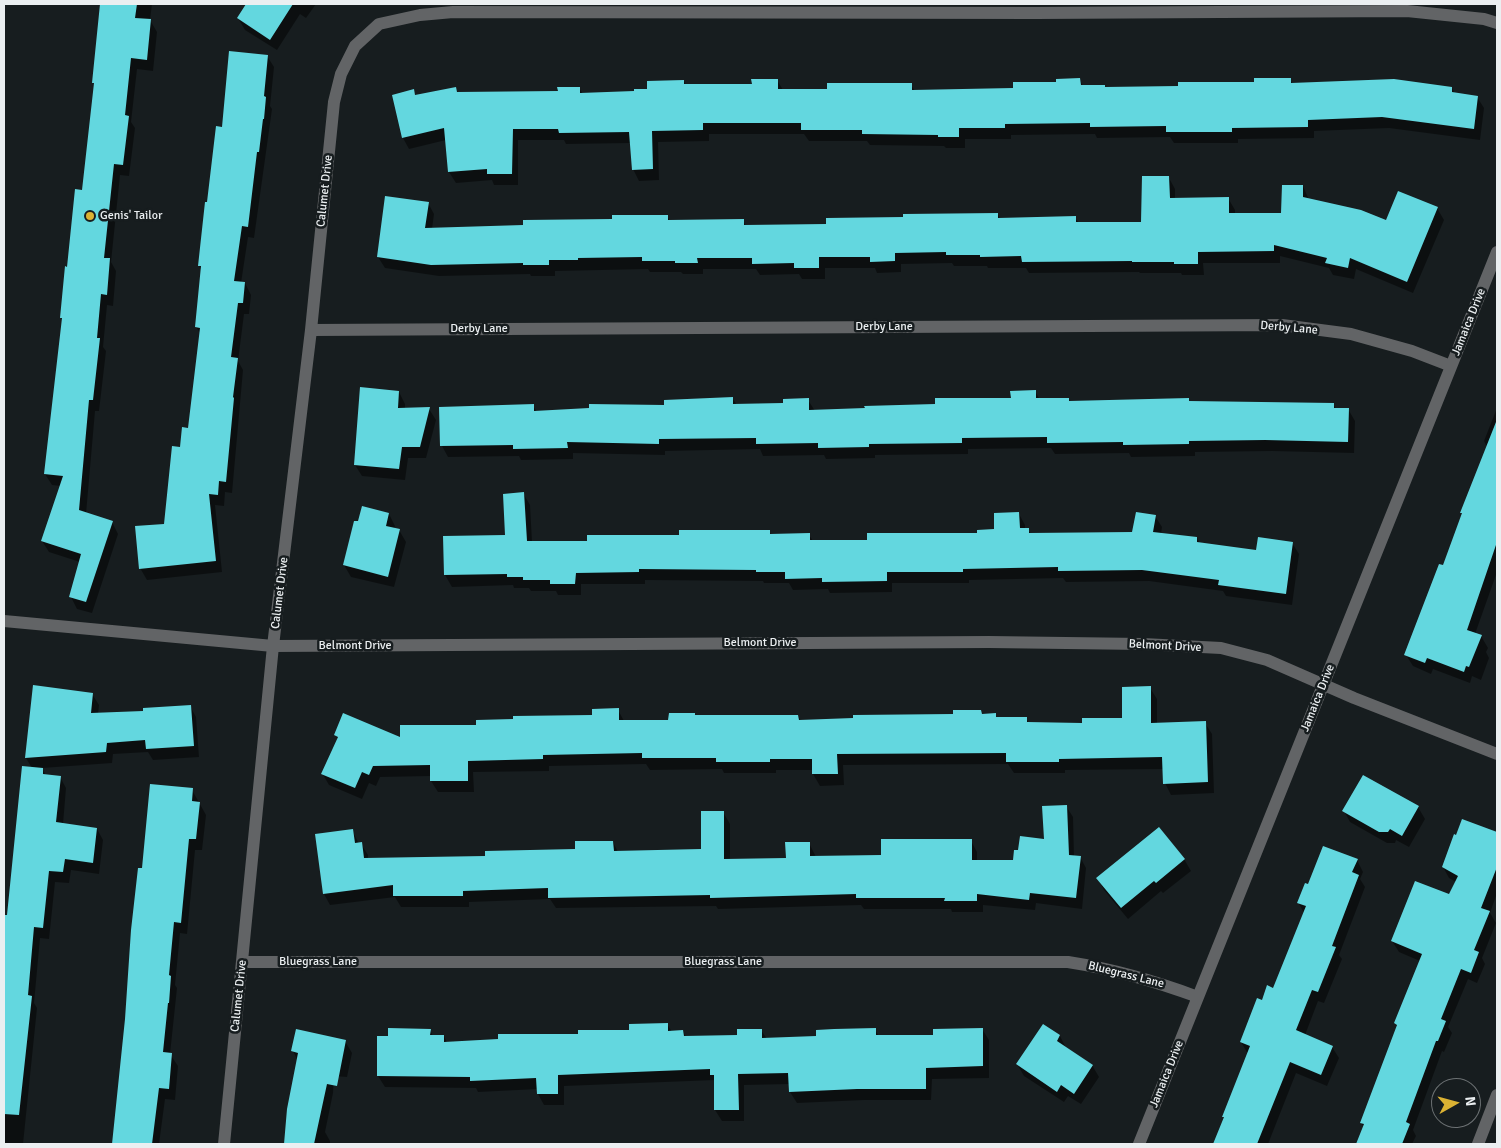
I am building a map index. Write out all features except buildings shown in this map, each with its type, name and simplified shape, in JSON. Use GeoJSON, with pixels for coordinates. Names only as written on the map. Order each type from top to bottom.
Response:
{"type":"FeatureCollection","features":[{"type":"Feature","properties":{"kind":"street"},"geometry":{"type":"LineString","coordinates":[[688,8],[1407,11],[1484,19],[1497,23]]}},
{"type":"Feature","properties":{"kind":"street","name":"Calumet Drive"},"geometry":{"type":"LineString","coordinates":[[224,1144],[273,646],[310,330],[334,102],[341,74],[355,46],[379,24],[420,15],[453,12],[688,8]]}},
{"type":"Feature","properties":{"kind":"street","name":"Jamaica Drive"},"geometry":{"type":"LineString","coordinates":[[1139,1144],[1497,252]]}},
{"type":"Feature","properties":{"kind":"street","name":"Derby Lane"},"geometry":{"type":"LineString","coordinates":[[310,330],[1282,325],[1351,334],[1412,351],[1451,366]]}},
{"type":"Feature","properties":{"kind":"street","name":"Belmont Drive"},"geometry":{"type":"LineString","coordinates":[[4,621],[273,646],[979,642],[1143,644],[1221,648],[1267,660],[1323,685],[1497,754]]}},
{"type":"Feature","properties":{"kind":"street","name":"Bluegrass Lane"},"geometry":{"type":"LineString","coordinates":[[243,962],[1068,962],[1112,969],[1164,984],[1198,997]]}},
{"type":"Feature","properties":{"kind":"street"},"geometry":{"type":"LineString","coordinates":[[1478,1144],[1497,1095]]}},
{"type":"Feature","properties":{"kind":"place","name":"Genis' Tailor"},"geometry":{"type":"Point","coordinates":[90,216]}}]}
